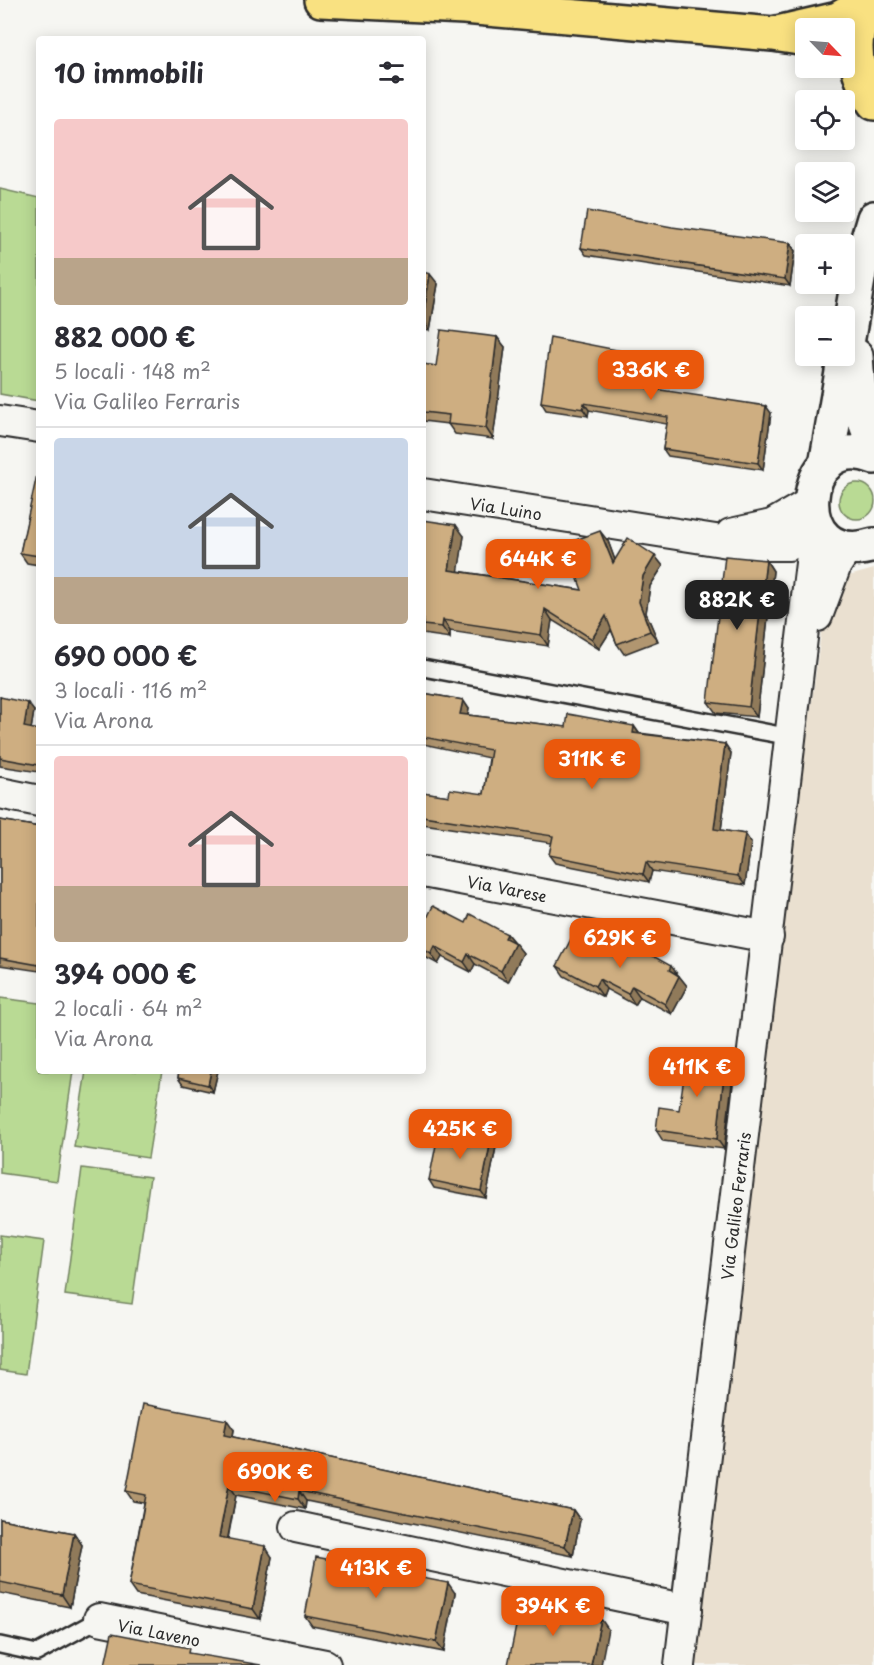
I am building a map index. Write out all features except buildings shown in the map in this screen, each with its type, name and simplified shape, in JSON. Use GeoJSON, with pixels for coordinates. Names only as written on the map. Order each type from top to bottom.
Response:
{"type":"FeatureCollection","features":[{"type":"Feature","properties":{"kind":"main road"},"geometry":{"type":"LineString","coordinates":[[321,0],[464,7],[795,37]]}},
{"type":"Feature","properties":{"kind":"main road"},"geometry":{"type":"LineString","coordinates":[[773,34],[838,19],[869,1]]}},
{"type":"Feature","properties":{"kind":"main road"},"geometry":{"type":"LineString","coordinates":[[855,40],[869,1]]}},
{"type":"Feature","properties":{"kind":"main road"},"geometry":{"type":"LineString","coordinates":[[855,71],[874,103]]}},
{"type":"Feature","properties":{"kind":"street"},"geometry":{"type":"LineString","coordinates":[[855,311],[861,262],[874,218]]}},
{"type":"Feature","properties":{"kind":"street"},"geometry":{"type":"LineString","coordinates":[[855,336],[858,388],[866,429],[874,444]]}},
{"type":"Feature","properties":{"kind":"street"},"geometry":{"type":"LineString","coordinates":[[826,465],[845,366]]}},
{"type":"Feature","properties":{"kind":"street"},"geometry":{"type":"LineString","coordinates":[[0,420],[36,426]]}},
{"type":"Feature","properties":{"kind":"street"},"geometry":{"type":"LineString","coordinates":[[834,532],[817,476],[826,465],[838,458],[853,454],[874,457]]}},
{"type":"Feature","properties":{"kind":"street","name":"Via Luino"},"geometry":{"type":"LineString","coordinates":[[426,494],[695,535],[740,533],[758,530],[779,522],[834,532]]}},
{"type":"Feature","properties":{"kind":"street","name":"Via Galileo Ferraris"},"geometry":{"type":"LineString","coordinates":[[680,1665],[812,555],[834,532]]}},
{"type":"Feature","properties":{"kind":"street"},"geometry":{"type":"LineString","coordinates":[[0,793],[36,800]]}},
{"type":"Feature","properties":{"kind":"street","name":"Via Varese"},"geometry":{"type":"LineString","coordinates":[[426,873],[768,937]]}},
{"type":"Feature","properties":{"kind":"street"},"geometry":{"type":"LineString","coordinates":[[296,1527],[687,1610]]}},
{"type":"Feature","properties":{"kind":"street","name":"Via Laveno"},"geometry":{"type":"LineString","coordinates":[[99,1619],[325,1665]]}},
{"type":"Feature","properties":{"kind":"lane"},"geometry":{"type":"LineString","coordinates":[[426,669],[791,737]]}},
{"type":"Feature","properties":{"kind":"lane"},"geometry":{"type":"LineString","coordinates":[[0,1645],[37,1653],[99,1619]]}},
{"type":"Feature","properties":{"kind":"shaded area"},"geometry":{"type":"Polygon","coordinates":[[[874,569],[874,1665],[684,1665],[823,618],[845,577],[874,569]]]}},
{"type":"Feature","properties":{"kind":"green space"},"geometry":{"type":"Polygon","coordinates":[[[0,189],[36,197],[36,400],[0,394],[0,189]]]}},
{"type":"Feature","properties":{"kind":"green space"},"geometry":{"type":"Polygon","coordinates":[[[857,483],[870,488],[875,501],[870,514],[857,519],[844,514],[839,501],[844,488],[857,483]]]}},
{"type":"Feature","properties":{"kind":"green space"},"geometry":{"type":"Polygon","coordinates":[[[0,998],[36,1003],[36,1074],[73,1074],[57,1181],[0,1173],[0,998]]]}},
{"type":"Feature","properties":{"kind":"green space"},"geometry":{"type":"Polygon","coordinates":[[[86,1074],[162,1074],[148,1158],[74,1147],[86,1074]]]}},
{"type":"Feature","properties":{"kind":"green space"},"geometry":{"type":"Polygon","coordinates":[[[82,1168],[150,1177],[132,1304],[65,1295],[82,1168]]]}},
{"type":"Feature","properties":{"kind":"green space"},"geometry":{"type":"Polygon","coordinates":[[[0,1235],[44,1241],[26,1374],[0,1370],[0,1235]]]}}]}
